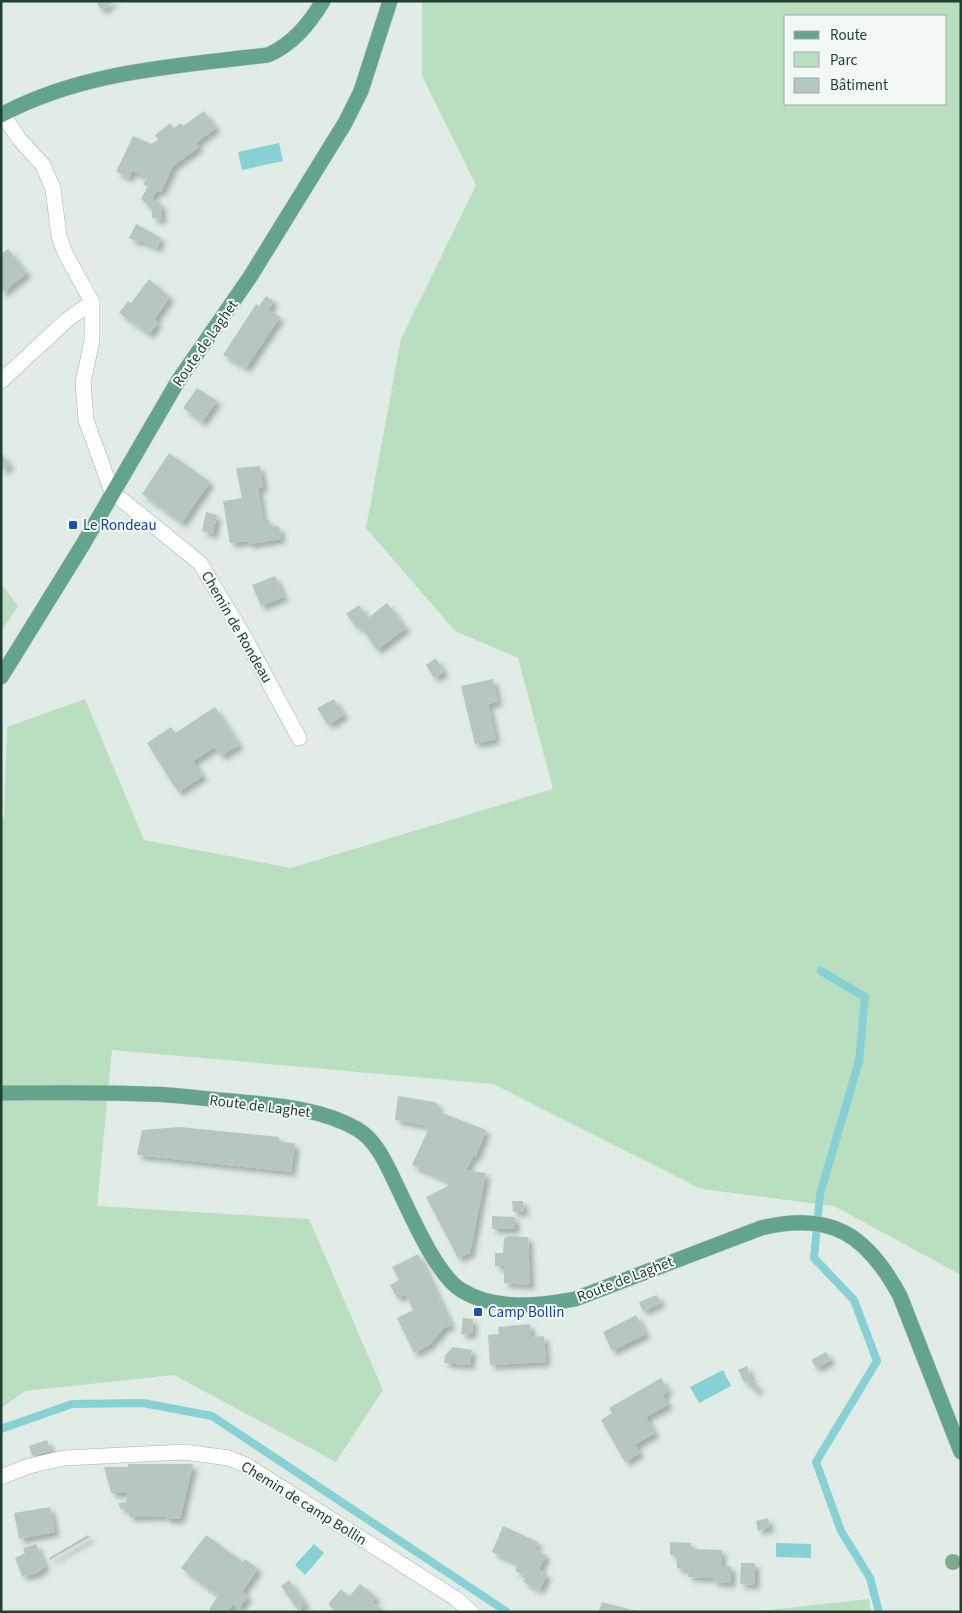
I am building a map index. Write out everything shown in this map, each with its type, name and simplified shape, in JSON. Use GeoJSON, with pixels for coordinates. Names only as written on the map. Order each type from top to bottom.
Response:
{"type":"FeatureCollection","features":[{"type":"Feature","properties":{"kind":"main road"},"geometry":{"type":"LineString","coordinates":[[2,115],[50,93],[96,79],[146,70],[268,55],[283,48],[298,35],[323,1]]}},
{"type":"Feature","properties":{"kind":"main road","name":"Route de Laghet"},"geometry":{"type":"LineString","coordinates":[[1,677],[82,546],[178,381],[250,278],[346,123],[361,91],[390,1]]}},
{"type":"Feature","properties":{"kind":"main road","name":"Route de Laghet"},"geometry":{"type":"LineString","coordinates":[[1,1093],[147,1094],[269,1105],[322,1114],[358,1129],[374,1145],[388,1168],[441,1268],[460,1290],[488,1301],[517,1305],[546,1304],[575,1299],[761,1228],[784,1222],[828,1226],[861,1242],[888,1275],[900,1296],[961,1452]]}},
{"type":"Feature","properties":{"kind":"lane"},"geometry":{"type":"LineString","coordinates":[[2,115],[20,140],[43,165],[53,189],[60,236],[65,253],[92,302],[92,341],[84,382],[86,420],[112,492]]}},
{"type":"Feature","properties":{"kind":"lane"},"geometry":{"type":"LineString","coordinates":[[1,382],[67,320],[92,302]]}},
{"type":"Feature","properties":{"kind":"lane","name":"Chemin de Rondeau"},"geometry":{"type":"LineString","coordinates":[[112,492],[200,563],[245,638],[299,738]]}},
{"type":"Feature","properties":{"kind":"lane","name":"Chemin de camp Bollin"},"geometry":{"type":"LineString","coordinates":[[1,1477],[28,1466],[64,1458],[184,1452],[229,1458],[255,1470],[455,1598],[471,1612]]}},
{"type":"Feature","properties":{"kind":"green space"},"geometry":{"type":"Polygon","coordinates":[[[422,1],[961,1],[961,1275],[834,1206],[701,1189],[493,1084],[112,1050],[97,1206],[309,1219],[383,1390],[336,1462],[174,1375],[25,1391],[1,1408],[1,818],[4,818],[7,727],[85,699],[144,840],[291,868],[553,789],[518,658],[455,631],[366,528],[401,339],[476,185],[422,76],[422,1]]]}},
{"type":"Feature","properties":{"kind":"green space"},"geometry":{"type":"Polygon","coordinates":[[[1,584],[18,606],[1,632],[1,584]]]}},
{"type":"Feature","properties":{"kind":"green space"},"geometry":{"type":"Polygon","coordinates":[[[869,1599],[871,1612],[751,1612],[869,1599]]]}},
{"type":"Feature","properties":{"kind":"water"},"geometry":{"type":"Polygon","coordinates":[[[279,143],[283,161],[242,170],[238,152],[279,143]]]}},
{"type":"Feature","properties":{"kind":"water"},"geometry":{"type":"Polygon","coordinates":[[[723,1370],[731,1386],[699,1403],[690,1387],[723,1370]]]}},
{"type":"Feature","properties":{"kind":"water"},"geometry":{"type":"Polygon","coordinates":[[[776,1543],[811,1544],[811,1558],[776,1557],[776,1543]]]}},
{"type":"Feature","properties":{"kind":"water"},"geometry":{"type":"Polygon","coordinates":[[[314,1544],[324,1553],[305,1575],[295,1565],[314,1544]]]}},
{"type":"Feature","properties":{"kind":"building"},"geometry":{"type":"Polygon","coordinates":[[[96,1],[115,1],[101,10],[96,1]]]}},
{"type":"Feature","properties":{"kind":"building"},"geometry":{"type":"Polygon","coordinates":[[[204,111],[216,128],[196,143],[199,147],[173,166],[161,192],[157,190],[152,198],[161,204],[162,220],[152,218],[152,209],[141,199],[148,186],[143,185],[147,177],[132,171],[129,178],[116,172],[133,136],[151,144],[158,140],[155,135],[170,123],[174,128],[181,123],[183,126],[204,111]]]}},
{"type":"Feature","properties":{"kind":"building"},"geometry":{"type":"Polygon","coordinates":[[[136,224],[161,238],[157,248],[129,238],[136,224]]]}},
{"type":"Feature","properties":{"kind":"building"},"geometry":{"type":"Polygon","coordinates":[[[8,249],[27,273],[1,294],[1,254],[8,249]]]}},
{"type":"Feature","properties":{"kind":"building"},"geometry":{"type":"Polygon","coordinates":[[[149,279],[170,297],[154,320],[158,323],[149,334],[119,313],[128,301],[131,303],[149,279]]]}},
{"type":"Feature","properties":{"kind":"building"},"geometry":{"type":"Polygon","coordinates":[[[266,296],[274,301],[268,310],[280,317],[246,368],[223,355],[256,304],[259,306],[266,296]]]}},
{"type":"Feature","properties":{"kind":"building"},"geometry":{"type":"Polygon","coordinates":[[[197,388],[217,401],[202,422],[183,408],[197,388]]]}},
{"type":"Feature","properties":{"kind":"building"},"geometry":{"type":"Polygon","coordinates":[[[1,452],[10,465],[1,471],[1,452]]]}},
{"type":"Feature","properties":{"kind":"building"},"geometry":{"type":"Polygon","coordinates":[[[169,453],[210,482],[182,523],[142,494],[169,453]]]}},
{"type":"Feature","properties":{"kind":"building"},"geometry":{"type":"Polygon","coordinates":[[[260,466],[263,488],[258,488],[263,519],[269,520],[270,527],[279,526],[281,539],[249,544],[248,541],[230,543],[223,501],[242,498],[236,468],[260,466]]]}},
{"type":"Feature","properties":{"kind":"building"},"geometry":{"type":"Polygon","coordinates":[[[206,512],[217,515],[213,534],[202,531],[206,512]]]}},
{"type":"Feature","properties":{"kind":"building"},"geometry":{"type":"Polygon","coordinates":[[[275,576],[284,597],[261,606],[252,585],[275,576]]]}},
{"type":"Feature","properties":{"kind":"building"},"geometry":{"type":"Polygon","coordinates":[[[387,603],[406,628],[377,650],[360,626],[357,628],[346,614],[359,605],[368,618],[387,603]]]}},
{"type":"Feature","properties":{"kind":"building"},"geometry":{"type":"Polygon","coordinates":[[[436,658],[444,672],[434,678],[426,665],[436,658]]]}},
{"type":"Feature","properties":{"kind":"building"},"geometry":{"type":"Polygon","coordinates":[[[493,679],[498,702],[488,704],[496,739],[475,744],[461,686],[493,679]]]}},
{"type":"Feature","properties":{"kind":"building"},"geometry":{"type":"Polygon","coordinates":[[[334,699],[344,715],[328,725],[317,708],[334,699]]]}},
{"type":"Feature","properties":{"kind":"building"},"geometry":{"type":"Polygon","coordinates":[[[215,707],[239,745],[221,756],[215,747],[193,761],[203,776],[178,792],[147,743],[171,727],[175,733],[215,707]]]}},
{"type":"Feature","properties":{"kind":"building"},"geometry":{"type":"Polygon","coordinates":[[[398,1096],[434,1102],[438,1104],[437,1111],[486,1130],[476,1157],[474,1155],[466,1170],[486,1173],[470,1253],[458,1258],[426,1197],[448,1186],[448,1181],[412,1165],[428,1130],[423,1125],[395,1120],[398,1096]]]}},
{"type":"Feature","properties":{"kind":"building"},"geometry":{"type":"Polygon","coordinates":[[[180,1127],[279,1137],[279,1142],[295,1143],[291,1172],[137,1155],[142,1130],[180,1127]]]}},
{"type":"Feature","properties":{"kind":"building"},"geometry":{"type":"Polygon","coordinates":[[[512,1201],[523,1201],[524,1212],[513,1212],[512,1201]]]}},
{"type":"Feature","properties":{"kind":"building"},"geometry":{"type":"Polygon","coordinates":[[[492,1216],[515,1217],[515,1229],[492,1229],[492,1216]]]}},
{"type":"Feature","properties":{"kind":"building"},"geometry":{"type":"Polygon","coordinates":[[[508,1236],[528,1237],[530,1285],[504,1283],[504,1266],[495,1266],[495,1253],[503,1253],[504,1238],[508,1236]]]}},
{"type":"Feature","properties":{"kind":"building"},"geometry":{"type":"Polygon","coordinates":[[[418,1254],[451,1325],[444,1328],[429,1345],[414,1353],[397,1318],[413,1310],[406,1294],[397,1298],[390,1285],[399,1280],[392,1267],[418,1254]]]}},
{"type":"Feature","properties":{"kind":"building"},"geometry":{"type":"Polygon","coordinates":[[[657,1295],[661,1303],[643,1311],[639,1302],[657,1295]]]}},
{"type":"Feature","properties":{"kind":"building"},"geometry":{"type":"Polygon","coordinates":[[[636,1315],[646,1334],[612,1351],[603,1332],[636,1315]]]}},
{"type":"Feature","properties":{"kind":"building"},"geometry":{"type":"Polygon","coordinates":[[[463,1318],[473,1319],[472,1334],[461,1334],[463,1318]]]}},
{"type":"Feature","properties":{"kind":"building"},"geometry":{"type":"Polygon","coordinates":[[[530,1324],[531,1337],[544,1336],[546,1362],[490,1365],[488,1335],[499,1334],[498,1327],[530,1324]]]}},
{"type":"Feature","properties":{"kind":"building"},"geometry":{"type":"Polygon","coordinates":[[[453,1347],[472,1350],[470,1365],[444,1363],[445,1355],[453,1347]]]}},
{"type":"Feature","properties":{"kind":"building"},"geometry":{"type":"Polygon","coordinates":[[[826,1352],[831,1360],[816,1368],[811,1360],[826,1352]]]}},
{"type":"Feature","properties":{"kind":"building"},"geometry":{"type":"Polygon","coordinates":[[[747,1366],[751,1379],[759,1388],[755,1392],[748,1382],[745,1383],[738,1370],[747,1366]]]}},
{"type":"Feature","properties":{"kind":"building"},"geometry":{"type":"Polygon","coordinates":[[[661,1378],[668,1391],[663,1395],[668,1405],[646,1417],[655,1433],[635,1445],[640,1453],[625,1462],[601,1420],[612,1413],[609,1408],[661,1378]]]}},
{"type":"Feature","properties":{"kind":"building"},"geometry":{"type":"Polygon","coordinates":[[[47,1440],[51,1451],[32,1456],[29,1446],[47,1440]]]}},
{"type":"Feature","properties":{"kind":"building"},"geometry":{"type":"Polygon","coordinates":[[[128,1464],[193,1464],[180,1519],[167,1519],[166,1516],[129,1517],[128,1509],[121,1509],[118,1503],[126,1502],[128,1493],[111,1493],[104,1467],[128,1467],[128,1464]]]}},
{"type":"Feature","properties":{"kind":"building"},"geometry":{"type":"Polygon","coordinates":[[[50,1507],[55,1532],[19,1539],[14,1513],[50,1507]]]}},
{"type":"Feature","properties":{"kind":"building"},"geometry":{"type":"Polygon","coordinates":[[[768,1518],[770,1527],[758,1531],[756,1521],[768,1518]]]}},
{"type":"Feature","properties":{"kind":"building"},"geometry":{"type":"Polygon","coordinates":[[[503,1526],[538,1542],[535,1549],[546,1555],[539,1570],[547,1574],[540,1590],[523,1582],[526,1576],[515,1571],[518,1564],[492,1552],[503,1526]]]}},
{"type":"Feature","properties":{"kind":"building"},"geometry":{"type":"Polygon","coordinates":[[[88,1535],[90,1537],[50,1560],[49,1558],[88,1535]]]}},
{"type":"Feature","properties":{"kind":"building"},"geometry":{"type":"Polygon","coordinates":[[[206,1535],[243,1562],[245,1559],[258,1569],[242,1592],[248,1596],[239,1609],[233,1604],[227,1612],[212,1612],[209,1609],[218,1596],[181,1568],[206,1535]]]}},
{"type":"Feature","properties":{"kind":"building"},"geometry":{"type":"Polygon","coordinates":[[[670,1542],[691,1543],[691,1549],[722,1550],[721,1566],[731,1566],[731,1583],[714,1582],[713,1578],[688,1577],[689,1570],[677,1568],[677,1556],[670,1555],[670,1542]]]}},
{"type":"Feature","properties":{"kind":"building"},"geometry":{"type":"Polygon","coordinates":[[[36,1544],[45,1567],[35,1574],[22,1576],[15,1558],[25,1553],[23,1548],[36,1544]]]}},
{"type":"Feature","properties":{"kind":"building"},"geometry":{"type":"Polygon","coordinates":[[[741,1563],[755,1563],[755,1585],[740,1584],[741,1563]]]}},
{"type":"Feature","properties":{"kind":"building"},"geometry":{"type":"Polygon","coordinates":[[[289,1580],[306,1604],[298,1610],[281,1586],[289,1580]]]}},
{"type":"Feature","properties":{"kind":"building"},"geometry":{"type":"Polygon","coordinates":[[[360,1584],[376,1597],[372,1602],[385,1612],[336,1612],[328,1604],[341,1589],[349,1597],[360,1584]]]}},
{"type":"Feature","properties":{"kind":"building"},"geometry":{"type":"Polygon","coordinates":[[[602,1602],[636,1611],[636,1612],[598,1612],[602,1602]]]}},
{"type":"Feature","properties":{"kind":"waterway"},"geometry":{"type":"LineString","coordinates":[[821,971],[865,997],[859,1061],[820,1194],[814,1258],[854,1300],[877,1361],[816,1462],[841,1531],[870,1578],[879,1612]]}},
{"type":"Feature","properties":{"kind":"waterway"},"geometry":{"type":"LineString","coordinates":[[1,1429],[72,1404],[143,1403],[212,1416],[507,1612]]}},
{"type":"Feature","properties":{"kind":"place","name":"Le Rondeau"},"geometry":{"type":"Point","coordinates":[73,525]}},
{"type":"Feature","properties":{"kind":"place","name":"Camp Bollin"},"geometry":{"type":"Point","coordinates":[478,1312]}}]}
